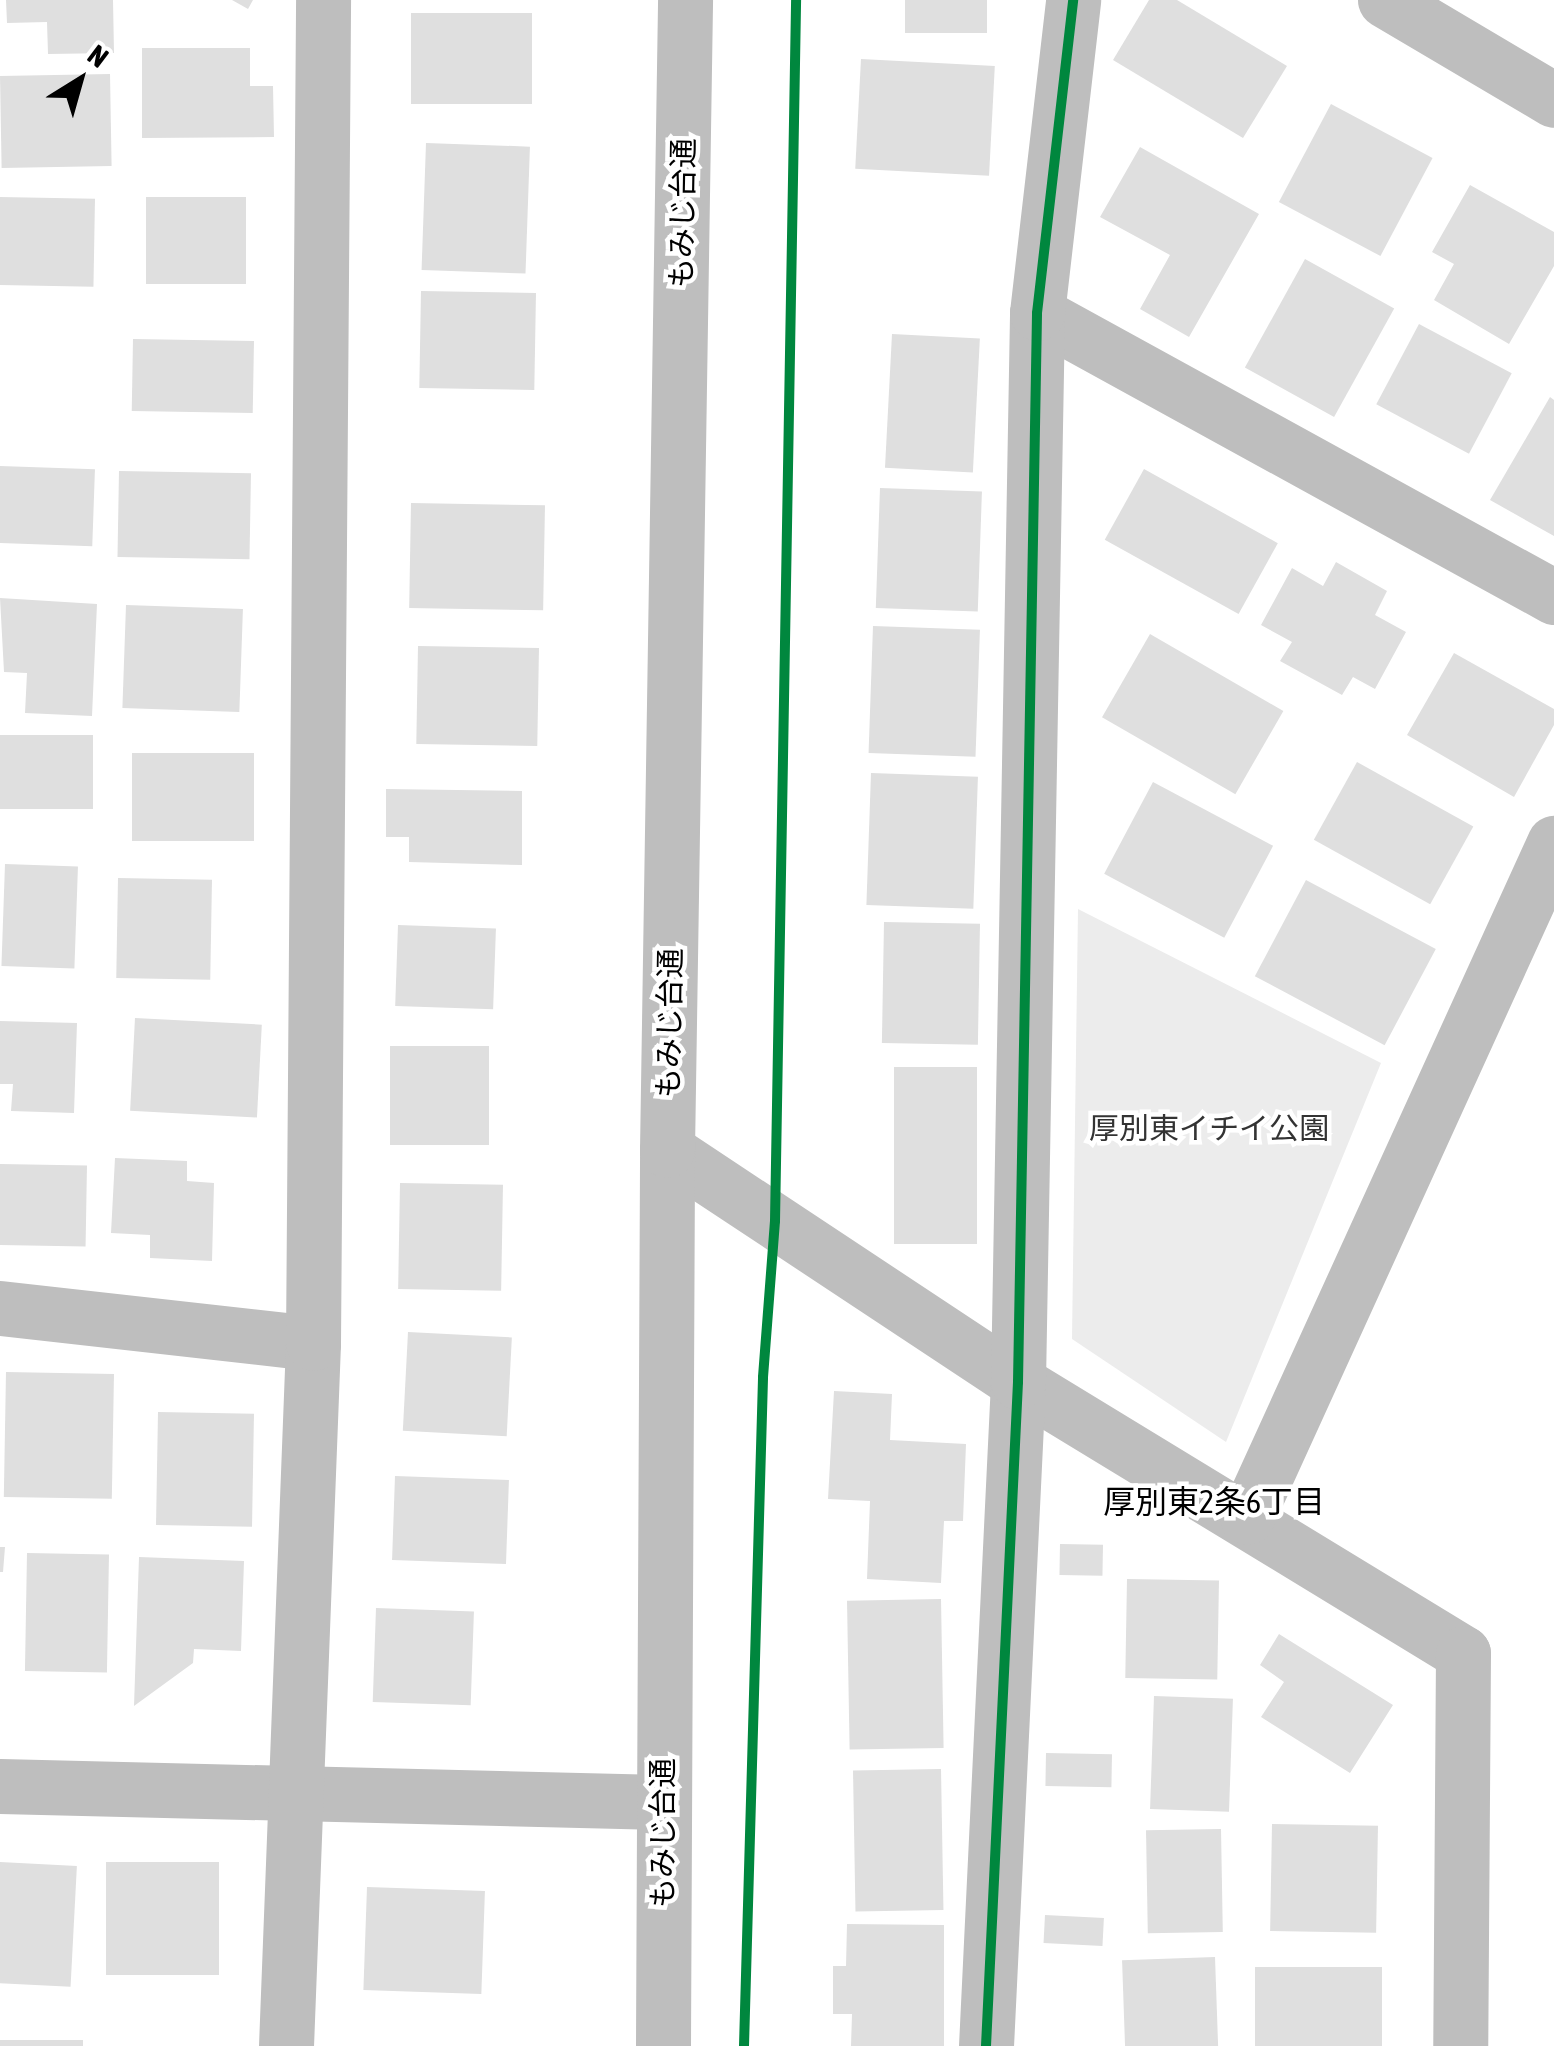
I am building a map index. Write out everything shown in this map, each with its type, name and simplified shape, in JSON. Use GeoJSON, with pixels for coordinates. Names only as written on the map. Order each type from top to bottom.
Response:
{"type":"FeatureCollection","features":[{"type":"Feature","properties":{"kind":"street"},"geometry":{"type":"LineString","coordinates":[[286,2046],[313,1344],[323,0]]}},
{"type":"Feature","properties":{"kind":"street","name":"もみじ台通"},"geometry":{"type":"LineString","coordinates":[[663,2046],[668,1150],[685,0]]}},
{"type":"Feature","properties":{"kind":"street"},"geometry":{"type":"LineString","coordinates":[[986,2046],[983,1994],[1018,1382],[1037,313],[1073,0]]}},
{"type":"Feature","properties":{"kind":"street"},"geometry":{"type":"LineString","coordinates":[[1385,0],[1554,100]]}},
{"type":"Feature","properties":{"kind":"street"},"geometry":{"type":"LineString","coordinates":[[1037,313],[1554,597]]}},
{"type":"Feature","properties":{"kind":"street"},"geometry":{"type":"LineString","coordinates":[[1247,1517],[1554,842]]}},
{"type":"Feature","properties":{"kind":"street"},"geometry":{"type":"LineString","coordinates":[[668,1150],[1018,1382],[1247,1517],[1463,1653],[1460,2046]]}},
{"type":"Feature","properties":{"kind":"street"},"geometry":{"type":"LineString","coordinates":[[0,1308],[313,1344]]}},
{"type":"Feature","properties":{"kind":"street"},"geometry":{"type":"LineString","coordinates":[[0,1786],[295,1797],[662,1802]]}},
{"type":"Feature","properties":{"kind":"green space","name":"厚別東イチイ公園"},"geometry":{"type":"Polygon","coordinates":[[[1078,909],[1381,1063],[1226,1442],[1072,1339],[1078,909]]]}},
{"type":"Feature","properties":{"kind":"building"},"geometry":{"type":"Polygon","coordinates":[[[6,0],[113,0],[114,53],[48,54],[47,22],[7,23],[6,0]]]}},
{"type":"Feature","properties":{"kind":"building"},"geometry":{"type":"Polygon","coordinates":[[[232,0],[253,0],[248,9],[232,0]]]}},
{"type":"Feature","properties":{"kind":"building"},"geometry":{"type":"Polygon","coordinates":[[[905,0],[987,0],[987,33],[905,33],[905,0]]]}},
{"type":"Feature","properties":{"kind":"building"},"geometry":{"type":"Polygon","coordinates":[[[1149,0],[1177,0],[1287,66],[1243,138],[1113,60],[1149,0]]]}},
{"type":"Feature","properties":{"kind":"building"},"geometry":{"type":"Polygon","coordinates":[[[411,13],[532,13],[532,104],[411,104],[411,13]]]}},
{"type":"Feature","properties":{"kind":"building"},"geometry":{"type":"Polygon","coordinates":[[[142,48],[250,48],[250,86],[273,86],[274,137],[142,138],[142,48]]]}},
{"type":"Feature","properties":{"kind":"building"},"geometry":{"type":"Polygon","coordinates":[[[861,59],[995,66],[989,176],[855,169],[861,59]]]}},
{"type":"Feature","properties":{"kind":"building"},"geometry":{"type":"Polygon","coordinates":[[[110,74],[112,166],[2,168],[0,76],[110,74]]]}},
{"type":"Feature","properties":{"kind":"building"},"geometry":{"type":"Polygon","coordinates":[[[1331,104],[1433,158],[1380,256],[1279,202],[1331,104]]]}},
{"type":"Feature","properties":{"kind":"building"},"geometry":{"type":"Polygon","coordinates":[[[426,143],[530,147],[526,274],[422,270],[426,143]]]}},
{"type":"Feature","properties":{"kind":"building"},"geometry":{"type":"Polygon","coordinates":[[[1140,147],[1259,214],[1189,337],[1140,309],[1170,255],[1100,217],[1140,147]]]}},
{"type":"Feature","properties":{"kind":"building"},"geometry":{"type":"Polygon","coordinates":[[[1470,185],[1554,232],[1554,266],[1509,344],[1434,300],[1454,264],[1432,252],[1470,185]]]}},
{"type":"Feature","properties":{"kind":"building"},"geometry":{"type":"Polygon","coordinates":[[[0,197],[95,199],[93,287],[0,285],[0,197]]]}},
{"type":"Feature","properties":{"kind":"building"},"geometry":{"type":"Polygon","coordinates":[[[146,197],[246,197],[246,284],[146,284],[146,197]]]}},
{"type":"Feature","properties":{"kind":"building"},"geometry":{"type":"Polygon","coordinates":[[[1305,259],[1394,308],[1334,417],[1245,367],[1305,259]]]}},
{"type":"Feature","properties":{"kind":"building"},"geometry":{"type":"Polygon","coordinates":[[[421,291],[536,293],[534,390],[419,388],[421,291]]]}},
{"type":"Feature","properties":{"kind":"building"},"geometry":{"type":"Polygon","coordinates":[[[1419,324],[1512,373],[1469,454],[1376,404],[1419,324]]]}},
{"type":"Feature","properties":{"kind":"building"},"geometry":{"type":"Polygon","coordinates":[[[892,334],[980,339],[973,472],[885,468],[892,334]]]}},
{"type":"Feature","properties":{"kind":"building"},"geometry":{"type":"Polygon","coordinates":[[[133,339],[254,341],[253,413],[132,411],[133,339]]]}},
{"type":"Feature","properties":{"kind":"building"},"geometry":{"type":"Polygon","coordinates":[[[1550,397],[1554,400],[1554,536],[1490,500],[1550,397]]]}},
{"type":"Feature","properties":{"kind":"building"},"geometry":{"type":"Polygon","coordinates":[[[0,466],[95,469],[92,546],[0,543],[0,466]]]}},
{"type":"Feature","properties":{"kind":"building"},"geometry":{"type":"Polygon","coordinates":[[[1144,469],[1278,543],[1239,614],[1105,540],[1144,469]]]}},
{"type":"Feature","properties":{"kind":"building"},"geometry":{"type":"Polygon","coordinates":[[[119,471],[251,473],[249,559],[117,557],[119,471]]]}},
{"type":"Feature","properties":{"kind":"building"},"geometry":{"type":"Polygon","coordinates":[[[880,488],[982,492],[978,611],[876,608],[880,488]]]}},
{"type":"Feature","properties":{"kind":"building"},"geometry":{"type":"Polygon","coordinates":[[[411,503],[545,505],[543,610],[409,608],[411,503]]]}},
{"type":"Feature","properties":{"kind":"building"},"geometry":{"type":"Polygon","coordinates":[[[1336,562],[1387,591],[1375,615],[1406,632],[1375,689],[1353,677],[1342,695],[1280,661],[1292,642],[1261,625],[1292,568],[1323,586],[1336,562]]]}},
{"type":"Feature","properties":{"kind":"building"},"geometry":{"type":"Polygon","coordinates":[[[0,598],[97,604],[92,716],[25,713],[27,673],[4,672],[0,598]]]}},
{"type":"Feature","properties":{"kind":"building"},"geometry":{"type":"Polygon","coordinates":[[[126,605],[243,609],[239,712],[122,708],[126,605]]]}},
{"type":"Feature","properties":{"kind":"building"},"geometry":{"type":"Polygon","coordinates":[[[873,626],[980,630],[976,757],[869,753],[873,626]]]}},
{"type":"Feature","properties":{"kind":"building"},"geometry":{"type":"Polygon","coordinates":[[[1150,634],[1283,711],[1235,794],[1102,717],[1150,634]]]}},
{"type":"Feature","properties":{"kind":"building"},"geometry":{"type":"Polygon","coordinates":[[[418,646],[539,648],[537,746],[416,744],[418,646]]]}},
{"type":"Feature","properties":{"kind":"building"},"geometry":{"type":"Polygon","coordinates":[[[1454,653],[1554,709],[1554,725],[1514,797],[1407,735],[1454,653]]]}},
{"type":"Feature","properties":{"kind":"building"},"geometry":{"type":"Polygon","coordinates":[[[0,735],[93,735],[93,809],[0,809],[0,735]]]}},
{"type":"Feature","properties":{"kind":"building"},"geometry":{"type":"Polygon","coordinates":[[[132,753],[254,753],[254,841],[132,841],[132,753]]]}},
{"type":"Feature","properties":{"kind":"building"},"geometry":{"type":"Polygon","coordinates":[[[1357,762],[1473,826],[1430,904],[1314,840],[1357,762]]]}},
{"type":"Feature","properties":{"kind":"building"},"geometry":{"type":"Polygon","coordinates":[[[871,773],[978,777],[973,909],[866,905],[871,773]]]}},
{"type":"Feature","properties":{"kind":"building"},"geometry":{"type":"Polygon","coordinates":[[[1153,782],[1273,846],[1224,938],[1104,874],[1153,782]]]}},
{"type":"Feature","properties":{"kind":"building"},"geometry":{"type":"Polygon","coordinates":[[[386,789],[522,791],[522,865],[409,862],[409,837],[386,837],[386,789]]]}},
{"type":"Feature","properties":{"kind":"building"},"geometry":{"type":"Polygon","coordinates":[[[5,864],[78,867],[74,968],[1,966],[5,864]]]}},
{"type":"Feature","properties":{"kind":"building"},"geometry":{"type":"Polygon","coordinates":[[[118,878],[212,880],[210,980],[116,978],[118,878]]]}},
{"type":"Feature","properties":{"kind":"building"},"geometry":{"type":"Polygon","coordinates":[[[1306,880],[1436,949],[1385,1045],[1255,976],[1306,880]]]}},
{"type":"Feature","properties":{"kind":"building"},"geometry":{"type":"Polygon","coordinates":[[[884,922],[980,924],[978,1045],[882,1043],[884,922]]]}},
{"type":"Feature","properties":{"kind":"building"},"geometry":{"type":"Polygon","coordinates":[[[398,925],[496,928],[493,1009],[395,1006],[398,925]]]}},
{"type":"Feature","properties":{"kind":"building"},"geometry":{"type":"Polygon","coordinates":[[[135,1018],[262,1025],[257,1118],[130,1111],[135,1018]]]}},
{"type":"Feature","properties":{"kind":"building"},"geometry":{"type":"Polygon","coordinates":[[[0,1021],[77,1023],[74,1113],[11,1111],[13,1084],[0,1084],[0,1021]]]}},
{"type":"Feature","properties":{"kind":"building"},"geometry":{"type":"Polygon","coordinates":[[[390,1046],[489,1046],[489,1145],[390,1145],[390,1046]]]}},
{"type":"Feature","properties":{"kind":"building"},"geometry":{"type":"Polygon","coordinates":[[[894,1067],[977,1067],[977,1244],[894,1244],[894,1067]]]}},
{"type":"Feature","properties":{"kind":"building"},"geometry":{"type":"Polygon","coordinates":[[[115,1158],[187,1161],[187,1181],[214,1183],[212,1261],[150,1258],[150,1235],[111,1233],[115,1158]]]}},
{"type":"Feature","properties":{"kind":"building"},"geometry":{"type":"Polygon","coordinates":[[[0,1164],[87,1166],[86,1247],[0,1245],[0,1164]]]}},
{"type":"Feature","properties":{"kind":"building"},"geometry":{"type":"Polygon","coordinates":[[[400,1183],[503,1185],[501,1291],[398,1289],[400,1183]]]}},
{"type":"Feature","properties":{"kind":"building"},"geometry":{"type":"Polygon","coordinates":[[[408,1332],[512,1337],[507,1436],[403,1431],[408,1332]]]}},
{"type":"Feature","properties":{"kind":"building"},"geometry":{"type":"Polygon","coordinates":[[[6,1372],[114,1374],[112,1499],[4,1497],[6,1372]]]}},
{"type":"Feature","properties":{"kind":"building"},"geometry":{"type":"Polygon","coordinates":[[[834,1391],[892,1394],[890,1440],[966,1444],[963,1521],[944,1521],[941,1583],[867,1579],[870,1501],[828,1499],[834,1391]]]}},
{"type":"Feature","properties":{"kind":"building"},"geometry":{"type":"Polygon","coordinates":[[[158,1412],[254,1414],[252,1527],[156,1525],[158,1412]]]}},
{"type":"Feature","properties":{"kind":"building"},"geometry":{"type":"Polygon","coordinates":[[[395,1476],[509,1480],[506,1564],[392,1560],[395,1476]]]}},
{"type":"Feature","properties":{"kind":"building"},"geometry":{"type":"Polygon","coordinates":[[[1060,1544],[1103,1545],[1102,1576],[1059,1575],[1060,1544]]]}},
{"type":"Feature","properties":{"kind":"building"},"geometry":{"type":"Polygon","coordinates":[[[0,1547],[5,1547],[3,1572],[0,1572],[0,1547]]]}},
{"type":"Feature","properties":{"kind":"building"},"geometry":{"type":"Polygon","coordinates":[[[27,1553],[109,1554],[107,1672],[25,1671],[27,1553]]]}},
{"type":"Feature","properties":{"kind":"building"},"geometry":{"type":"Polygon","coordinates":[[[139,1557],[244,1561],[241,1651],[194,1649],[193,1663],[134,1706],[139,1557]]]}},
{"type":"Feature","properties":{"kind":"building"},"geometry":{"type":"Polygon","coordinates":[[[1127,1579],[1219,1581],[1217,1680],[1125,1678],[1127,1579]]]}},
{"type":"Feature","properties":{"kind":"building"},"geometry":{"type":"Polygon","coordinates":[[[941,1599],[944,1748],[850,1750],[847,1601],[941,1599]]]}},
{"type":"Feature","properties":{"kind":"building"},"geometry":{"type":"Polygon","coordinates":[[[376,1608],[474,1611],[471,1705],[373,1702],[376,1608]]]}},
{"type":"Feature","properties":{"kind":"building"},"geometry":{"type":"Polygon","coordinates":[[[1279,1634],[1393,1705],[1350,1773],[1261,1717],[1284,1682],[1260,1665],[1279,1634]]]}},
{"type":"Feature","properties":{"kind":"building"},"geometry":{"type":"Polygon","coordinates":[[[1154,1696],[1233,1699],[1229,1812],[1150,1809],[1154,1696]]]}},
{"type":"Feature","properties":{"kind":"building"},"geometry":{"type":"Polygon","coordinates":[[[1046,1753],[1112,1754],[1111,1787],[1045,1786],[1046,1753]]]}},
{"type":"Feature","properties":{"kind":"building"},"geometry":{"type":"Polygon","coordinates":[[[941,1769],[943,1910],[855,1912],[853,1771],[941,1769]]]}},
{"type":"Feature","properties":{"kind":"building"},"geometry":{"type":"Polygon","coordinates":[[[1272,1824],[1378,1826],[1376,1933],[1270,1931],[1272,1824]]]}},
{"type":"Feature","properties":{"kind":"building"},"geometry":{"type":"Polygon","coordinates":[[[1221,1829],[1223,1932],[1148,1933],[1146,1830],[1221,1829]]]}},
{"type":"Feature","properties":{"kind":"building"},"geometry":{"type":"Polygon","coordinates":[[[0,1862],[77,1866],[71,1987],[0,1983],[0,1862]]]}},
{"type":"Feature","properties":{"kind":"building"},"geometry":{"type":"Polygon","coordinates":[[[106,1862],[219,1862],[219,1975],[106,1975],[106,1862]]]}},
{"type":"Feature","properties":{"kind":"building"},"geometry":{"type":"Polygon","coordinates":[[[367,1887],[485,1891],[481,1994],[363,1990],[367,1887]]]}},
{"type":"Feature","properties":{"kind":"building"},"geometry":{"type":"Polygon","coordinates":[[[1045,1915],[1104,1918],[1102,1946],[1044,1943],[1045,1915]]]}},
{"type":"Feature","properties":{"kind":"building"},"geometry":{"type":"Polygon","coordinates":[[[847,1924],[944,1925],[944,2046],[851,2046],[852,2014],[833,2014],[833,1966],[846,1966],[847,1924]]]}},
{"type":"Feature","properties":{"kind":"building"},"geometry":{"type":"Polygon","coordinates":[[[1215,1957],[1218,2046],[1125,2046],[1122,1960],[1215,1957]]]}},
{"type":"Feature","properties":{"kind":"building"},"geometry":{"type":"Polygon","coordinates":[[[1255,1967],[1382,1967],[1382,2046],[1255,2046],[1255,1967]]]}},
{"type":"Feature","properties":{"kind":"building"},"geometry":{"type":"Polygon","coordinates":[[[0,2040],[83,2040],[83,2046],[0,2046],[0,2040]]]}},
{"type":"Feature","properties":{"kind":"cycle path"},"geometry":{"type":"LineString","coordinates":[[744,2046],[763,1377],[775,1221],[796,0]]}},
{"type":"Feature","properties":{"kind":"cycle path"},"geometry":{"type":"LineString","coordinates":[[986,2046],[1018,1382],[1037,313],[1073,0]]}},
{"type":"Feature","properties":{"kind":"district","name":"厚別東2条6丁目"},"geometry":{"type":"Point","coordinates":[1214,1502]}}]}
